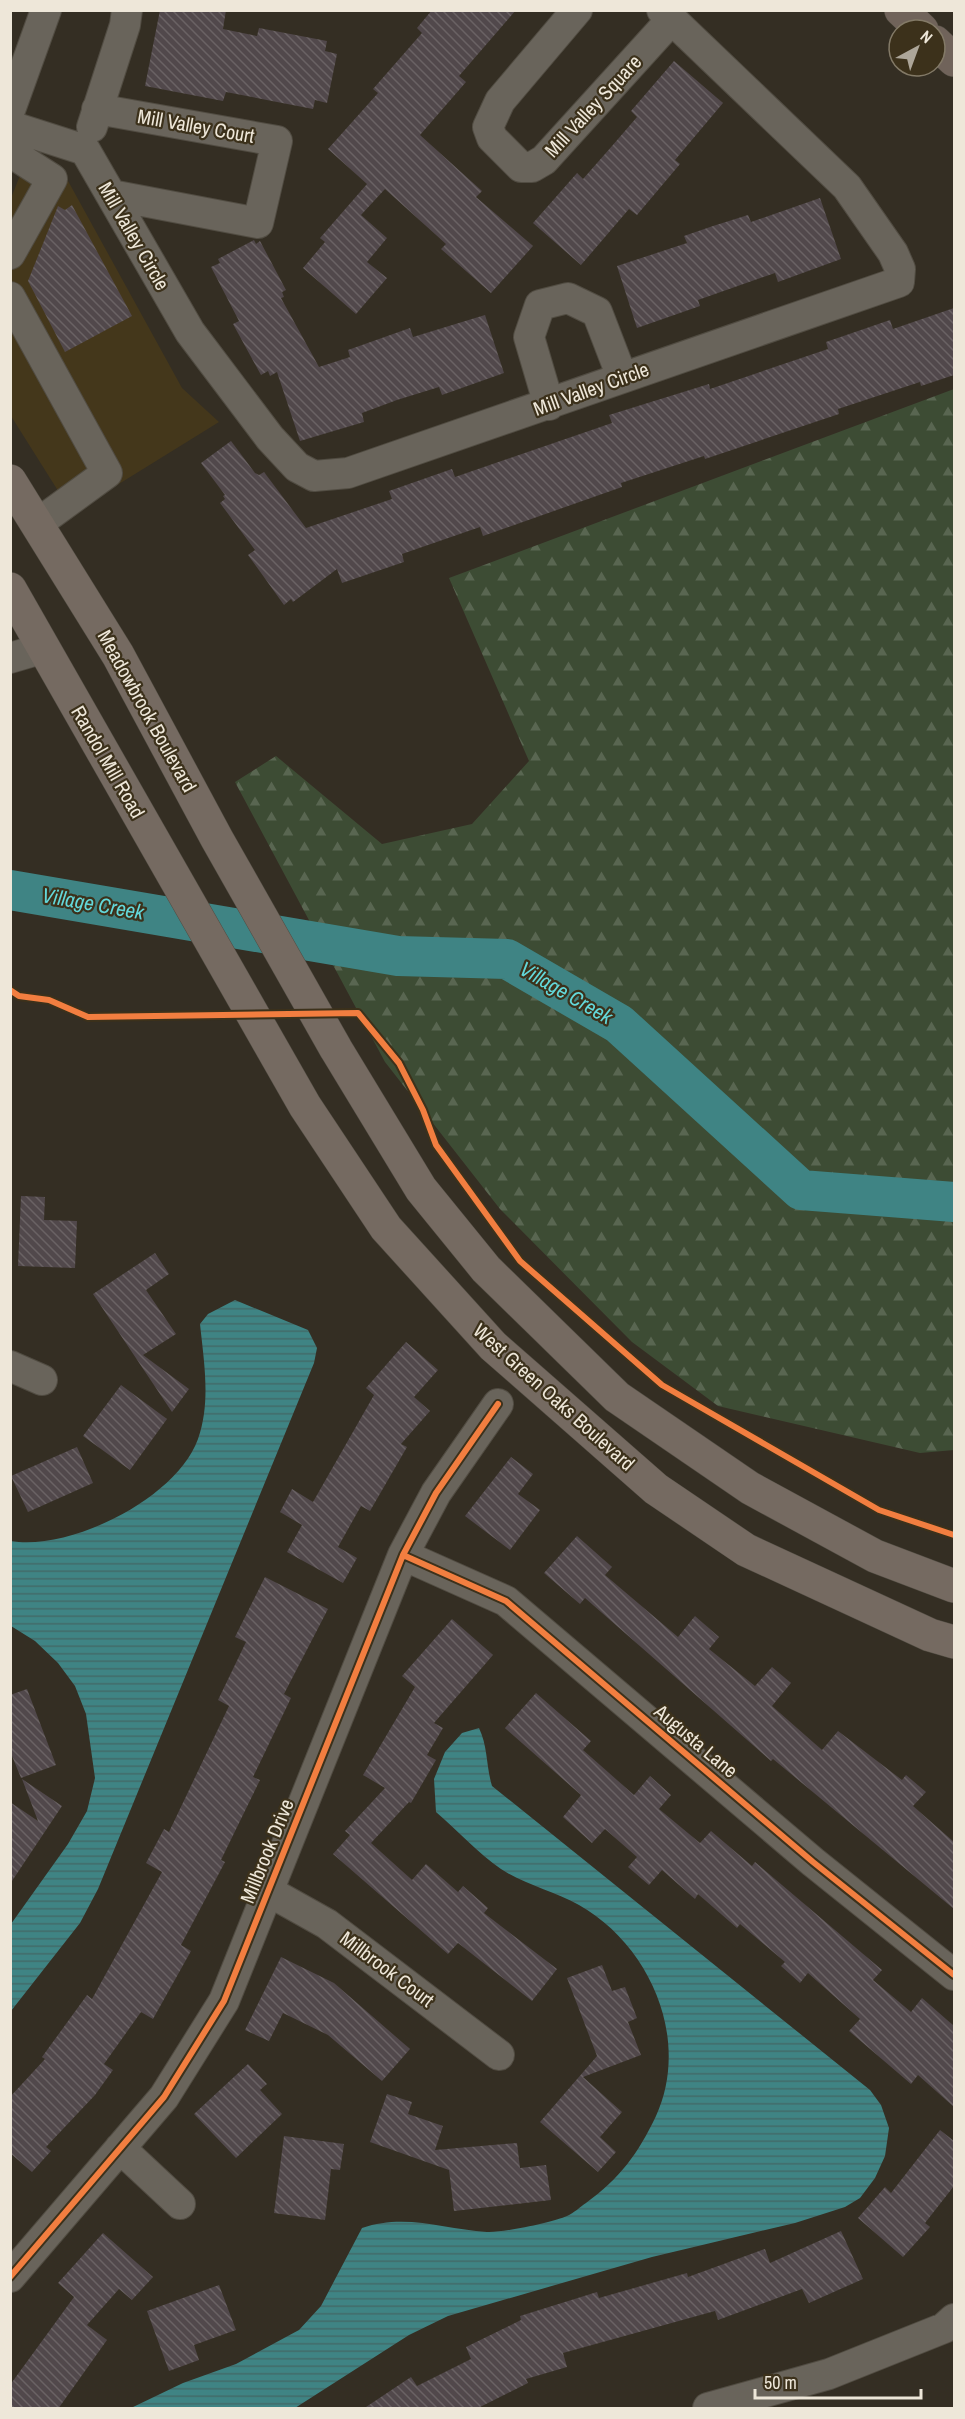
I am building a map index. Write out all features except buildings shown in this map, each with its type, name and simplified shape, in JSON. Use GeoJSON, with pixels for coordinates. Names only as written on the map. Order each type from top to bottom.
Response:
{"type":"FeatureCollection","features":[{"type":"Feature","properties":{"kind":"main road","name":"Meadowbrook Boulevard"},"geometry":{"type":"LineString","coordinates":[[10,481],[118,654],[217,839],[336,1049],[421,1189],[486,1269],[617,1397],[750,1488],[874,1556],[954,1586]]}},
{"type":"Feature","properties":{"kind":"main road","name":"Randol Mill Road"},"geometry":{"type":"LineString","coordinates":[[10,589],[206,934]]}},
{"type":"Feature","properties":{"kind":"main road","name":"West Green Oaks Boulevard"},"geometry":{"type":"LineString","coordinates":[[206,934],[305,1106],[386,1228],[493,1346],[656,1489],[746,1550],[898,1621],[954,1641]]}},
{"type":"Feature","properties":{"kind":"street"},"geometry":{"type":"LineString","coordinates":[[10,110],[46,10]]}},
{"type":"Feature","properties":{"kind":"street"},"geometry":{"type":"LineString","coordinates":[[10,126],[85,150],[125,25],[127,10]]}},
{"type":"Feature","properties":{"kind":"street","name":"Mill Valley Square"},"geometry":{"type":"LineString","coordinates":[[577,10],[500,101],[488,127],[492,138],[521,167],[532,167],[544,160],[667,15]]}},
{"type":"Feature","properties":{"kind":"street","name":"Mill Valley Circle"},"geometry":{"type":"LineString","coordinates":[[85,150],[190,332],[270,438],[297,467],[314,476],[348,473],[899,282],[900,269],[893,253],[847,188],[667,15]]}},
{"type":"Feature","properties":{"kind":"street","name":"Mill Valley Court"},"geometry":{"type":"LineString","coordinates":[[98,109],[277,141],[258,223],[106,186]]}},
{"type":"Feature","properties":{"kind":"street"},"geometry":{"type":"LineString","coordinates":[[10,152],[52,179],[10,254]]}},
{"type":"Feature","properties":{"kind":"street"},"geometry":{"type":"LineString","coordinates":[[10,297],[107,473],[37,524]]}},
{"type":"Feature","properties":{"kind":"street"},"geometry":{"type":"LineString","coordinates":[[549,405],[529,337],[540,305],[568,298],[597,312],[612,345],[622,377]]}},
{"type":"Feature","properties":{"kind":"street"},"geometry":{"type":"LineString","coordinates":[[10,658],[44,648]]}},
{"type":"Feature","properties":{"kind":"street"},"geometry":{"type":"LineString","coordinates":[[10,1366],[42,1380]]}},
{"type":"Feature","properties":{"kind":"street","name":"Millbrook Drive"},"geometry":{"type":"LineString","coordinates":[[10,2277],[164,2097],[224,2001],[404,1555],[436,1493],[498,1404]]}},
{"type":"Feature","properties":{"kind":"street","name":"Augusta Lane"},"geometry":{"type":"LineString","coordinates":[[404,1555],[506,1601],[813,1862],[954,1974]]}},
{"type":"Feature","properties":{"kind":"street","name":"Millbrook Court"},"geometry":{"type":"LineString","coordinates":[[268,1891],[327,1924],[499,2055]]}},
{"type":"Feature","properties":{"kind":"street"},"geometry":{"type":"LineString","coordinates":[[120,2148],[180,2204]]}},
{"type":"Feature","properties":{"kind":"street"},"geometry":{"type":"LineString","coordinates":[[708,2409],[829,2374],[944,2328],[954,2319]]}},
{"type":"Feature","properties":{"kind":"shaded area"},"geometry":{"type":"Polygon","coordinates":[[[62,170],[182,388],[219,422],[72,513],[11,416],[11,198],[21,173],[62,170]]]}},
{"type":"Feature","properties":{"kind":"green space"},"geometry":{"type":"Polygon","coordinates":[[[954,389],[954,1450],[920,1453],[718,1406],[632,1342],[500,1209],[385,1062],[235,782],[276,756],[382,844],[472,824],[529,761],[449,578],[954,389]]]}},
{"type":"Feature","properties":{"kind":"water"},"geometry":{"type":"Polygon","coordinates":[[[235,1300],[308,1330],[317,1348],[314,1363],[98,1889],[80,1923],[11,2011],[11,1924],[68,1844],[87,1811],[95,1778],[86,1714],[75,1686],[58,1663],[35,1641],[11,1626],[11,1541],[35,1542],[63,1538],[91,1529],[145,1500],[168,1481],[186,1461],[198,1439],[202,1425],[205,1382],[200,1324],[208,1314],[235,1300]]]}},
{"type":"Feature","properties":{"kind":"water"},"geometry":{"type":"Polygon","coordinates":[[[479,1728],[484,1742],[492,1786],[870,2090],[881,2105],[889,2128],[885,2156],[875,2178],[860,2198],[845,2207],[795,2223],[652,2257],[448,2316],[409,2335],[295,2408],[131,2408],[183,2383],[236,2364],[299,2330],[321,2306],[362,2228],[378,2224],[409,2222],[494,2232],[528,2227],[567,2216],[598,2194],[618,2175],[635,2154],[649,2130],[666,2086],[669,2056],[666,2026],[657,1997],[644,1969],[626,1944],[604,1922],[579,1905],[501,1869],[436,1812],[434,1779],[445,1752],[462,1733],[479,1728]]]}},
{"type":"Feature","properties":{"kind":"waterway","name":"Village Creek"},"geometry":{"type":"LineString","coordinates":[[10,890],[398,956],[507,959],[619,1024],[801,1190],[954,1202]]}},
{"type":"Feature","properties":{"kind":"cycle path"},"geometry":{"type":"LineString","coordinates":[[10,990],[19,996],[49,1000],[88,1017],[358,1013],[399,1063],[423,1110],[436,1145],[520,1261],[662,1385],[879,1510],[954,1535]]}},
{"type":"Feature","properties":{"kind":"cycle path"},"geometry":{"type":"LineString","coordinates":[[10,2277],[164,2097],[224,2001],[403,1555],[436,1493],[498,1404]]}},
{"type":"Feature","properties":{"kind":"cycle path"},"geometry":{"type":"LineString","coordinates":[[403,1555],[506,1601],[813,1862],[954,1975]]}}]}
